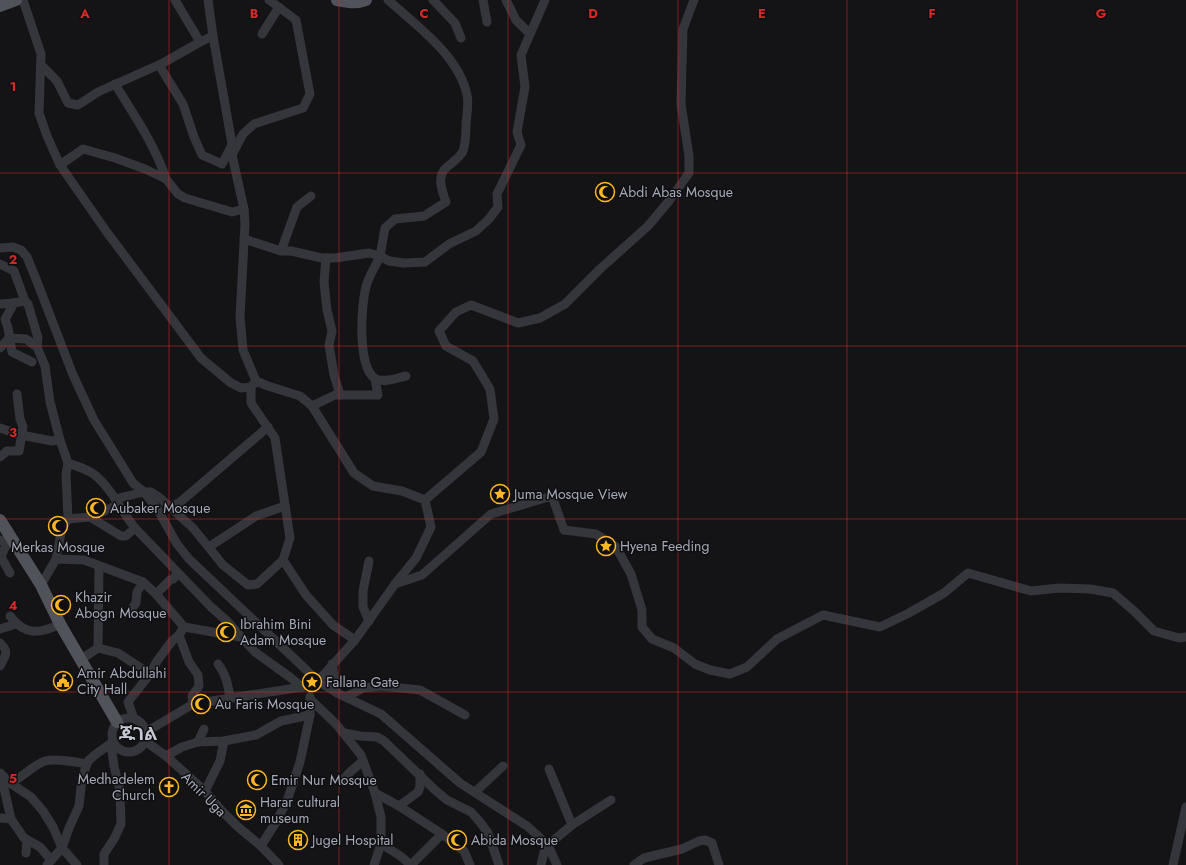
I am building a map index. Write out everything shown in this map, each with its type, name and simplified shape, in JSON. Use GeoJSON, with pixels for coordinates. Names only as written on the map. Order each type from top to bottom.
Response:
{"type":"FeatureCollection","features":[{"type":"Feature","properties":{"kind":"main road"},"geometry":{"type":"LineString","coordinates":[[0,6],[16,0]]}},
{"type":"Feature","properties":{"kind":"main road"},"geometry":{"type":"LineString","coordinates":[[337,0],[353,3],[366,0]]}},
{"type":"Feature","properties":{"kind":"main road"},"geometry":{"type":"LineString","coordinates":[[0,520],[41,585],[60,624],[117,722]]}},
{"type":"Feature","properties":{"kind":"street"},"geometry":{"type":"LineString","coordinates":[[22,0],[41,54],[39,113],[60,165],[106,231],[201,358],[231,384],[241,388],[253,384],[268,386],[300,396],[312,406],[354,473],[373,486],[402,490],[425,500]]}},
{"type":"Feature","properties":{"kind":"street"},"geometry":{"type":"LineString","coordinates":[[175,0],[200,42]]}},
{"type":"Feature","properties":{"kind":"street"},"geometry":{"type":"LineString","coordinates":[[68,519],[90,517],[117,502],[144,492],[151,492],[170,506],[193,528],[223,565],[248,585],[257,584],[283,560],[290,538],[275,438],[251,403],[253,384],[243,350],[240,324],[244,209],[232,155],[232,144],[208,0]]}},
{"type":"Feature","properties":{"kind":"street"},"geometry":{"type":"LineString","coordinates":[[232,155],[243,134],[254,124],[303,108],[310,94],[296,20],[269,0]]}},
{"type":"Feature","properties":{"kind":"street"},"geometry":{"type":"LineString","coordinates":[[388,0],[442,50],[458,71],[468,96],[466,132],[463,151],[455,162],[445,168],[441,179],[441,190],[446,202],[424,216],[395,219],[385,228],[380,256],[366,286],[361,320],[363,355],[368,372],[375,378],[382,380],[406,376]]}},
{"type":"Feature","properties":{"kind":"street"},"geometry":{"type":"LineString","coordinates":[[433,0],[455,23],[461,38]]}},
{"type":"Feature","properties":{"kind":"street"},"geometry":{"type":"LineString","coordinates":[[483,0],[487,22]]}},
{"type":"Feature","properties":{"kind":"street"},"geometry":{"type":"LineString","coordinates":[[506,0],[516,20],[530,34]]}},
{"type":"Feature","properties":{"kind":"street"},"geometry":{"type":"LineString","coordinates":[[244,239],[281,251],[291,251],[326,258],[370,253],[389,261],[404,264],[425,262],[449,244],[476,232],[498,207],[497,194],[521,145],[517,132],[525,87],[521,55],[545,0]]}},
{"type":"Feature","properties":{"kind":"street"},"geometry":{"type":"LineString","coordinates":[[425,500],[481,452],[494,419],[490,389],[473,361],[446,346],[439,331],[456,312],[471,305],[518,323],[540,318],[564,304],[648,226],[669,202],[689,173],[689,156],[681,104],[683,29],[694,0]]}},
{"type":"Feature","properties":{"kind":"street"},"geometry":{"type":"LineString","coordinates":[[262,34],[279,7]]}},
{"type":"Feature","properties":{"kind":"street"},"geometry":{"type":"LineString","coordinates":[[41,64],[57,81],[68,103],[78,105],[98,92],[159,65],[213,36]]}},
{"type":"Feature","properties":{"kind":"street"},"geometry":{"type":"LineString","coordinates":[[159,65],[183,104],[194,137],[202,155],[222,164],[232,144]]}},
{"type":"Feature","properties":{"kind":"street"},"geometry":{"type":"LineString","coordinates":[[115,84],[148,138],[166,179],[178,194],[185,198],[232,212],[244,209]]}},
{"type":"Feature","properties":{"kind":"street"},"geometry":{"type":"LineString","coordinates":[[60,165],[83,149],[115,158],[145,169],[166,179]]}},
{"type":"Feature","properties":{"kind":"street"},"geometry":{"type":"LineString","coordinates":[[281,251],[297,207],[311,196]]}},
{"type":"Feature","properties":{"kind":"street"},"geometry":{"type":"LineString","coordinates":[[0,248],[13,247],[21,250],[27,258],[73,375],[94,420],[133,483],[144,492],[158,510],[177,544],[189,559],[318,681],[342,695],[381,714],[460,783],[527,826],[557,865]]}},
{"type":"Feature","properties":{"kind":"street"},"geometry":{"type":"LineString","coordinates":[[326,258],[324,282],[327,310],[332,331],[328,345],[340,395]]}},
{"type":"Feature","properties":{"kind":"street"},"geometry":{"type":"LineString","coordinates":[[0,264],[14,271],[25,301],[28,304],[38,338],[38,347],[44,366],[50,402],[68,463],[66,474],[68,519],[62,528],[56,559],[41,585]]}},
{"type":"Feature","properties":{"kind":"street"},"geometry":{"type":"LineString","coordinates":[[0,304],[25,301]]}},
{"type":"Feature","properties":{"kind":"street"},"geometry":{"type":"LineString","coordinates":[[13,303],[12,308],[5,319],[12,352],[32,362]]}},
{"type":"Feature","properties":{"kind":"street"},"geometry":{"type":"LineString","coordinates":[[9,338],[26,339],[38,347]]}},
{"type":"Feature","properties":{"kind":"street"},"geometry":{"type":"LineString","coordinates":[[0,348],[9,338]]}},
{"type":"Feature","properties":{"kind":"street"},"geometry":{"type":"LineString","coordinates":[[312,406],[335,395],[378,395],[375,378]]}},
{"type":"Feature","properties":{"kind":"street"},"geometry":{"type":"LineString","coordinates":[[0,457],[7,451],[19,452],[23,427],[20,419],[17,394]]}},
{"type":"Feature","properties":{"kind":"street"},"geometry":{"type":"LineString","coordinates":[[170,506],[180,503],[268,427]]}},
{"type":"Feature","properties":{"kind":"street"},"geometry":{"type":"LineString","coordinates":[[0,428],[21,435],[52,441],[60,440]]}},
{"type":"Feature","properties":{"kind":"street"},"geometry":{"type":"LineString","coordinates":[[68,463],[92,473],[106,486],[135,528],[211,607],[227,621],[255,652],[291,678],[305,686],[310,699],[310,715],[300,762],[287,801],[262,846]]}},
{"type":"Feature","properties":{"kind":"street"},"geometry":{"type":"LineString","coordinates":[[395,584],[422,575],[491,514],[552,496],[564,530],[596,534],[616,547],[631,574],[638,595],[642,610],[642,627],[652,639],[674,648],[695,664],[710,670],[730,674],[747,668],[777,639],[823,615],[880,627],[909,613],[944,593],[968,573],[1031,590],[1059,588],[1090,589],[1113,593],[1134,611],[1154,632],[1179,638],[1186,637]]}},
{"type":"Feature","properties":{"kind":"street"},"geometry":{"type":"LineString","coordinates":[[146,736],[193,704],[305,686],[312,682],[318,681],[355,640],[395,584],[416,558],[431,527],[425,500]]}},
{"type":"Feature","properties":{"kind":"street"},"geometry":{"type":"LineString","coordinates":[[208,547],[256,516],[285,506]]}},
{"type":"Feature","properties":{"kind":"street"},"geometry":{"type":"LineString","coordinates":[[90,517],[121,536],[126,536],[135,528]]}},
{"type":"Feature","properties":{"kind":"street"},"geometry":{"type":"LineString","coordinates":[[0,540],[7,543],[1,557],[10,574]]}},
{"type":"Feature","properties":{"kind":"street"},"geometry":{"type":"LineString","coordinates":[[56,559],[84,560],[142,582],[156,594],[182,631],[189,662],[198,676],[199,686],[192,696],[193,704]]}},
{"type":"Feature","properties":{"kind":"street"},"geometry":{"type":"LineString","coordinates":[[283,560],[306,595],[333,625],[355,640]]}},
{"type":"Feature","properties":{"kind":"street"},"geometry":{"type":"LineString","coordinates":[[369,562],[363,591],[363,607],[369,620]]}},
{"type":"Feature","properties":{"kind":"street"},"geometry":{"type":"LineString","coordinates":[[98,648],[99,566]]}},
{"type":"Feature","properties":{"kind":"street"},"geometry":{"type":"LineString","coordinates":[[156,594],[178,573]]}},
{"type":"Feature","properties":{"kind":"street"},"geometry":{"type":"LineString","coordinates":[[133,607],[136,603],[137,592],[142,582]]}},
{"type":"Feature","properties":{"kind":"street"},"geometry":{"type":"LineString","coordinates":[[0,629],[13,620],[26,630],[39,632],[46,631],[60,624]]}},
{"type":"Feature","properties":{"kind":"street"},"geometry":{"type":"LineString","coordinates":[[182,631],[241,637]]}},
{"type":"Feature","properties":{"kind":"street"},"geometry":{"type":"LineString","coordinates":[[134,719],[128,702],[150,674],[168,646],[182,631]]}},
{"type":"Feature","properties":{"kind":"street"},"geometry":{"type":"LineString","coordinates":[[0,643],[5,648],[6,654],[0,666]]}},
{"type":"Feature","properties":{"kind":"street"},"geometry":{"type":"LineString","coordinates":[[80,660],[98,648],[118,653],[150,674]]}},
{"type":"Feature","properties":{"kind":"street"},"geometry":{"type":"LineString","coordinates":[[218,664],[224,670],[230,698]]}},
{"type":"Feature","properties":{"kind":"street"},"geometry":{"type":"LineString","coordinates":[[332,664],[342,695]]}},
{"type":"Feature","properties":{"kind":"street"},"geometry":{"type":"LineString","coordinates":[[342,695],[363,688],[381,686],[420,690],[465,715]]}},
{"type":"Feature","properties":{"kind":"street"},"geometry":{"type":"LineString","coordinates":[[310,699],[336,724],[361,755],[375,792],[381,817],[381,844],[374,865]]}},
{"type":"Feature","properties":{"kind":"street"},"geometry":{"type":"LineString","coordinates":[[166,756],[182,747],[198,742],[224,741],[256,735],[281,721],[310,715]]}},
{"type":"Feature","properties":{"kind":"street"},"geometry":{"type":"LineString","coordinates":[[104,865],[104,854],[121,824],[120,791],[114,766],[112,743],[112,732],[117,722],[125,718],[134,719],[142,724],[146,736],[143,746],[138,750],[133,752],[121,751],[112,743]]}},
{"type":"Feature","properties":{"kind":"street"},"geometry":{"type":"LineString","coordinates":[[198,742],[204,729]]}},
{"type":"Feature","properties":{"kind":"street"},"geometry":{"type":"LineString","coordinates":[[344,733],[377,737],[384,741],[443,796],[471,812],[488,833],[499,865]]}},
{"type":"Feature","properties":{"kind":"street","name":"Amir Uga"},"geometry":{"type":"LineString","coordinates":[[146,736],[205,791],[237,826],[262,846],[279,865]]}},
{"type":"Feature","properties":{"kind":"street"},"geometry":{"type":"LineString","coordinates":[[205,791],[220,761],[224,741]]}},
{"type":"Feature","properties":{"kind":"street"},"geometry":{"type":"LineString","coordinates":[[0,774],[11,819],[27,841],[40,847],[49,863],[62,848],[79,806],[82,778],[89,760],[112,743]]}},
{"type":"Feature","properties":{"kind":"street"},"geometry":{"type":"LineString","coordinates":[[10,783],[45,761],[52,760],[87,764]]}},
{"type":"Feature","properties":{"kind":"street"},"geometry":{"type":"LineString","coordinates":[[342,781],[363,761]]}},
{"type":"Feature","properties":{"kind":"street"},"geometry":{"type":"LineString","coordinates":[[475,792],[503,766]]}},
{"type":"Feature","properties":{"kind":"street"},"geometry":{"type":"LineString","coordinates":[[549,769],[572,825]]}},
{"type":"Feature","properties":{"kind":"street"},"geometry":{"type":"LineString","coordinates":[[0,774],[31,798],[43,811],[53,827],[62,848],[77,865]]}},
{"type":"Feature","properties":{"kind":"street"},"geometry":{"type":"LineString","coordinates":[[399,806],[418,792],[420,787],[420,774]]}},
{"type":"Feature","properties":{"kind":"street"},"geometry":{"type":"LineString","coordinates":[[375,792],[442,834],[464,851],[470,865]]}},
{"type":"Feature","properties":{"kind":"street"},"geometry":{"type":"LineString","coordinates":[[541,865],[546,849],[572,825],[611,800]]}},
{"type":"Feature","properties":{"kind":"street"},"geometry":{"type":"LineString","coordinates":[[1173,865],[1186,807]]}},
{"type":"Feature","properties":{"kind":"street"},"geometry":{"type":"LineString","coordinates":[[0,818],[11,819]]}},
{"type":"Feature","properties":{"kind":"street"},"geometry":{"type":"LineString","coordinates":[[381,844],[399,855],[411,865],[442,834]]}},
{"type":"Feature","properties":{"kind":"street"},"geometry":{"type":"LineString","coordinates":[[634,865],[644,858],[682,850],[699,841],[705,840],[712,843],[719,865]]}},
{"type":"Feature","properties":{"kind":"street"},"geometry":{"type":"LineString","coordinates":[[26,853],[27,841]]}},
{"type":"Feature","properties":{"kind":"place","name":"Abdi Abas Mosque"},"geometry":{"type":"Point","coordinates":[605,192]}},
{"type":"Feature","properties":{"kind":"place","name":"Juma Mosque View"},"geometry":{"type":"Point","coordinates":[500,494]}},
{"type":"Feature","properties":{"kind":"place","name":"Aubaker Mosque"},"geometry":{"type":"Point","coordinates":[96,508]}},
{"type":"Feature","properties":{"kind":"place","name":"Merkas Mosque"},"geometry":{"type":"Point","coordinates":[58,526]}},
{"type":"Feature","properties":{"kind":"place","name":"Hyena Feeding"},"geometry":{"type":"Point","coordinates":[606,546]}},
{"type":"Feature","properties":{"kind":"place","name":"Khazir Abogn Mosque"},"geometry":{"type":"Point","coordinates":[61,605]}},
{"type":"Feature","properties":{"kind":"place","name":"Ibrahim Bini Adam Mosque"},"geometry":{"type":"Point","coordinates":[226,632]}},
{"type":"Feature","properties":{"kind":"place","name":"Amir Abdullahi City Hall"},"geometry":{"type":"Point","coordinates":[63,681]}},
{"type":"Feature","properties":{"kind":"place","name":"Fallana Gate"},"geometry":{"type":"Point","coordinates":[312,682]}},
{"type":"Feature","properties":{"kind":"place","name":"Au Faris Mosque"},"geometry":{"type":"Point","coordinates":[201,704]}},
{"type":"Feature","properties":{"kind":"place","name":"Emir Nur Mosque"},"geometry":{"type":"Point","coordinates":[257,780]}},
{"type":"Feature","properties":{"kind":"place","name":"Medhadelem Church"},"geometry":{"type":"Point","coordinates":[169,787]}},
{"type":"Feature","properties":{"kind":"place","name":"Harar cultural museum"},"geometry":{"type":"Point","coordinates":[246,810]}},
{"type":"Feature","properties":{"kind":"place","name":"Jugel Hospital"},"geometry":{"type":"Point","coordinates":[298,840]}},
{"type":"Feature","properties":{"kind":"place","name":"Abida Mosque"},"geometry":{"type":"Point","coordinates":[457,840]}},
{"type":"Feature","properties":{"kind":"district","name":"ጁገል"},"geometry":{"type":"Point","coordinates":[138,734]}}]}
